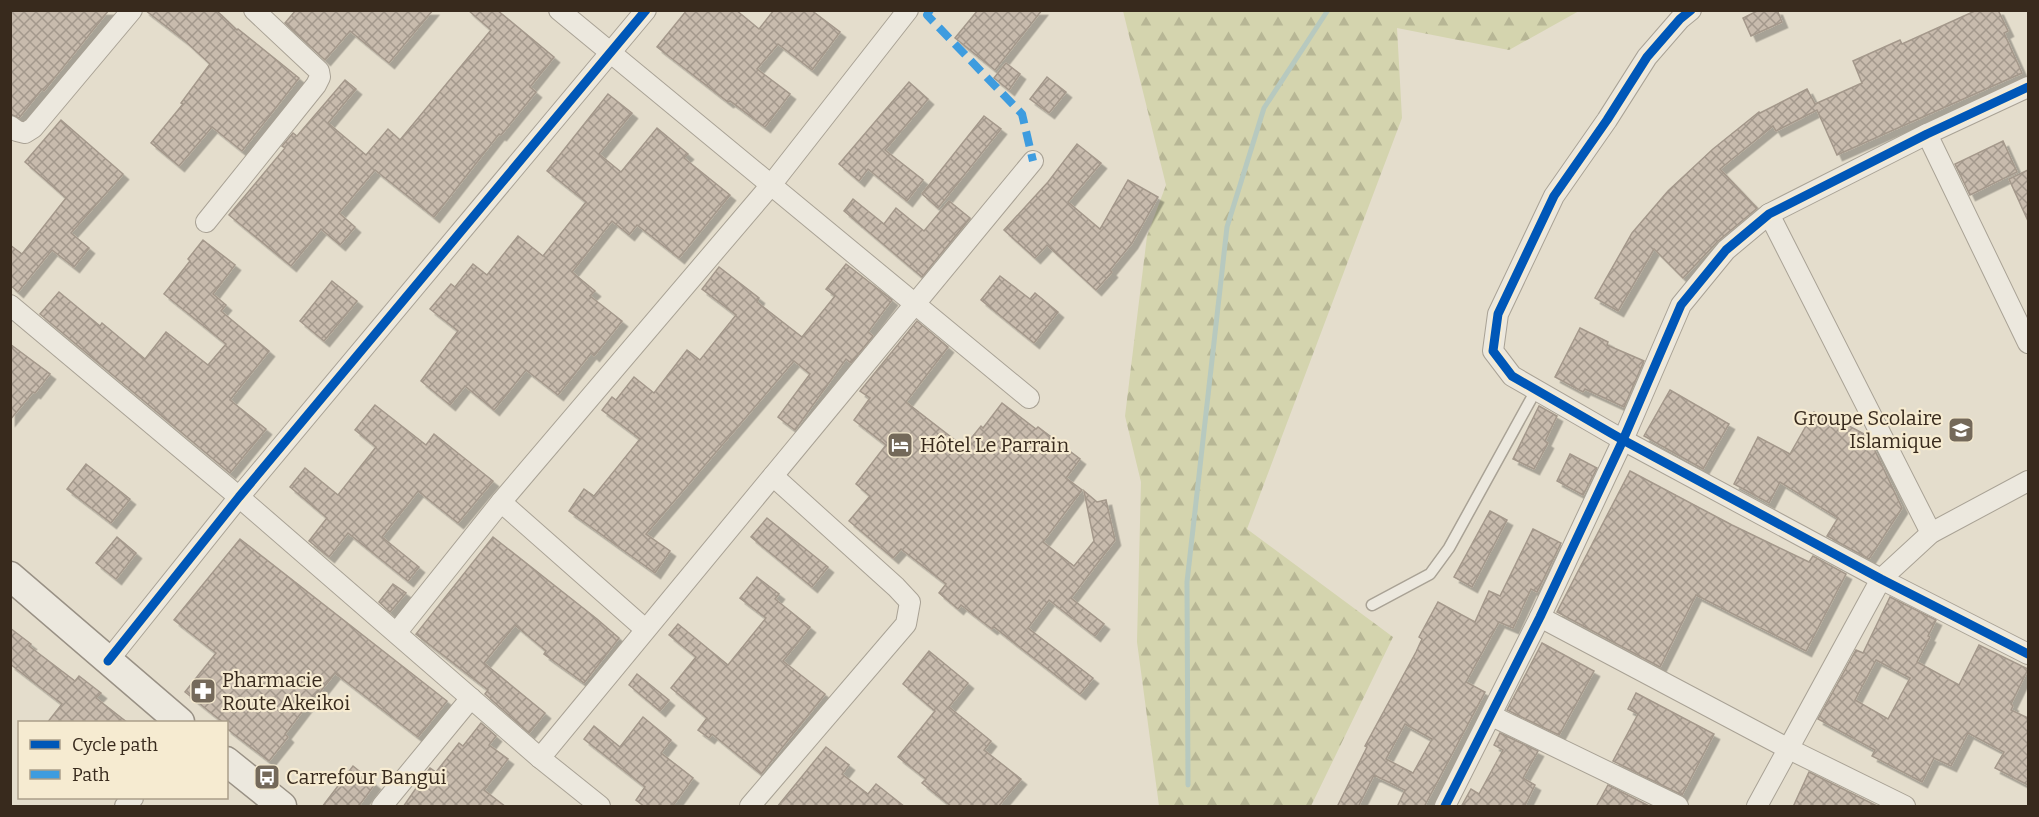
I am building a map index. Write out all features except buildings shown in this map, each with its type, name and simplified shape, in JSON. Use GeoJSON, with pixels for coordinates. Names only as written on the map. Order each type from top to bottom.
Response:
{"type":"FeatureCollection","features":[{"type":"Feature","properties":{"kind":"street"},"geometry":{"type":"LineString","coordinates":[[10,126],[25,133],[33,128],[132,10]]}},
{"type":"Feature","properties":{"kind":"street"},"geometry":{"type":"LineString","coordinates":[[206,222],[320,77],[319,71],[254,10]]}},
{"type":"Feature","properties":{"kind":"street"},"geometry":{"type":"LineString","coordinates":[[559,10],[1029,398]]}},
{"type":"Feature","properties":{"kind":"street"},"geometry":{"type":"LineString","coordinates":[[108,661],[239,497],[646,10]]}},
{"type":"Feature","properties":{"kind":"street"},"geometry":{"type":"LineString","coordinates":[[397,632],[501,502],[771,185],[908,10]]}},
{"type":"Feature","properties":{"kind":"street"},"geometry":{"type":"LineString","coordinates":[[1691,10],[1680,19],[1647,57],[1554,196],[1498,314],[1494,351],[1512,376],[1623,440],[1881,579],[2028,654]]}},
{"type":"Feature","properties":{"kind":"street"},"geometry":{"type":"LineString","coordinates":[[1445,807],[1540,617],[1623,440],[1681,305],[1726,250],[1769,214],[1927,134],[2028,87]]}},
{"type":"Feature","properties":{"kind":"street"},"geometry":{"type":"LineString","coordinates":[[1927,134],[2028,343]]}},
{"type":"Feature","properties":{"kind":"street"},"geometry":{"type":"LineString","coordinates":[[540,758],[914,302],[1033,161]]}},
{"type":"Feature","properties":{"kind":"street"},"geometry":{"type":"LineString","coordinates":[[1769,214],[1931,533]]}},
{"type":"Feature","properties":{"kind":"street"},"geometry":{"type":"LineString","coordinates":[[10,305],[239,497],[540,758],[600,807]]}},
{"type":"Feature","properties":{"kind":"street"},"geometry":{"type":"LineString","coordinates":[[750,807],[906,624],[910,602],[897,587],[773,476]]}},
{"type":"Feature","properties":{"kind":"street"},"geometry":{"type":"LineString","coordinates":[[1757,807],[1787,748],[1881,579],[1931,533],[2028,482]]}},
{"type":"Feature","properties":{"kind":"street"},"geometry":{"type":"LineString","coordinates":[[501,502],[645,629]]}},
{"type":"Feature","properties":{"kind":"street"},"geometry":{"type":"LineString","coordinates":[[10,576],[178,721]]}},
{"type":"Feature","properties":{"kind":"street"},"geometry":{"type":"LineString","coordinates":[[1540,617],[1787,748],[1905,807]]}},
{"type":"Feature","properties":{"kind":"street"},"geometry":{"type":"LineString","coordinates":[[382,807],[471,698]]}},
{"type":"Feature","properties":{"kind":"street"},"geometry":{"type":"LineString","coordinates":[[1492,716],[1678,807]]}},
{"type":"Feature","properties":{"kind":"street"},"geometry":{"type":"LineString","coordinates":[[228,763],[282,807]]}},
{"type":"Feature","properties":{"kind":"lane"},"geometry":{"type":"LineString","coordinates":[[1372,605],[1430,574],[1449,548],[1536,390]]}},
{"type":"Feature","properties":{"kind":"green space"},"geometry":{"type":"Polygon","coordinates":[[[1123,11],[1579,11],[1509,50],[1397,28],[1402,118],[1247,529],[1393,637],[1311,806],[1159,806],[1137,642],[1141,482],[1125,416],[1147,236],[1166,185],[1123,11]]]}},
{"type":"Feature","properties":{"kind":"waterway"},"geometry":{"type":"LineString","coordinates":[[1188,785],[1187,582],[1227,227],[1264,108],[1328,10]]}},
{"type":"Feature","properties":{"kind":"marked path"},"geometry":{"type":"LineString","coordinates":[[930,10],[927,15],[1022,114],[1033,161]]}},
{"type":"Feature","properties":{"kind":"cycle path"},"geometry":{"type":"LineString","coordinates":[[108,661],[239,497],[646,10]]}},
{"type":"Feature","properties":{"kind":"cycle path"},"geometry":{"type":"LineString","coordinates":[[1691,10],[1680,19],[1647,57],[1554,196],[1498,314],[1493,351],[1512,376],[1623,440],[1881,579],[2028,654]]}},
{"type":"Feature","properties":{"kind":"cycle path"},"geometry":{"type":"LineString","coordinates":[[1445,806],[1540,617],[1623,440],[1681,305],[1726,250],[1769,214],[1927,134],[2028,87]]}},
{"type":"Feature","properties":{"kind":"place","name":"Groupe Scolaire Islamique"},"geometry":{"type":"Point","coordinates":[1961,430]}},
{"type":"Feature","properties":{"kind":"place","name":"Hôtel Le Parrain"},"geometry":{"type":"Point","coordinates":[900,445]}},
{"type":"Feature","properties":{"kind":"place","name":"Pharmacie Route Akeikoi"},"geometry":{"type":"Point","coordinates":[203,691]}},
{"type":"Feature","properties":{"kind":"place","name":"Carrefour Bangui"},"geometry":{"type":"Point","coordinates":[267,777]}}]}
